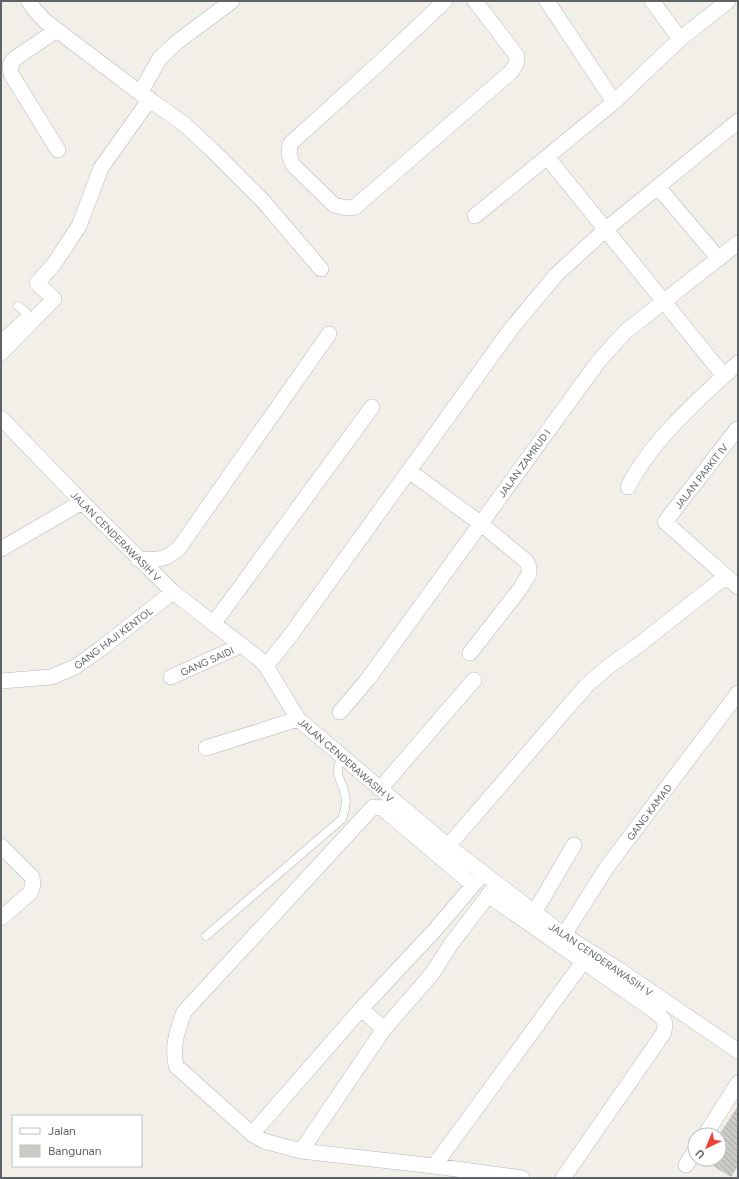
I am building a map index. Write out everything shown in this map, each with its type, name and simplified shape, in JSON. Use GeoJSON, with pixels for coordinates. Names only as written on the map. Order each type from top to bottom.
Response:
{"type":"FeatureCollection","features":[{"type":"Feature","properties":{"kind":"street"},"geometry":{"type":"LineString","coordinates":[[29,1],[45,21],[184,124],[263,201],[321,269]]}},
{"type":"Feature","properties":{"kind":"street"},"geometry":{"type":"LineString","coordinates":[[1,353],[54,299],[38,282],[54,264],[79,226],[101,168],[145,96],[160,58],[177,42],[232,1]]}},
{"type":"Feature","properties":{"kind":"street"},"geometry":{"type":"LineString","coordinates":[[445,1],[290,144],[289,154],[292,165],[334,205],[346,208],[355,207],[512,71],[516,64],[517,56],[475,1]]}},
{"type":"Feature","properties":{"kind":"street"},"geometry":{"type":"LineString","coordinates":[[547,1],[614,102]]}},
{"type":"Feature","properties":{"kind":"street"},"geometry":{"type":"LineString","coordinates":[[652,1],[680,39]]}},
{"type":"Feature","properties":{"kind":"street"},"geometry":{"type":"LineString","coordinates":[[475,216],[614,102],[680,39],[728,1]]}},
{"type":"Feature","properties":{"kind":"street"},"geometry":{"type":"LineString","coordinates":[[57,30],[14,59],[10,65],[11,74],[58,150]]}},
{"type":"Feature","properties":{"kind":"street"},"geometry":{"type":"LineString","coordinates":[[266,666],[511,329],[556,275],[606,230],[738,121]]}},
{"type":"Feature","properties":{"kind":"street"},"geometry":{"type":"LineString","coordinates":[[546,157],[724,376]]}},
{"type":"Feature","properties":{"kind":"street"},"geometry":{"type":"LineString","coordinates":[[658,187],[718,259]]}},
{"type":"Feature","properties":{"kind":"street","name":"JALAN ZAMRUD I"},"geometry":{"type":"LineString","coordinates":[[340,712],[368,679],[598,362],[625,332],[738,243]]}},
{"type":"Feature","properties":{"kind":"street"},"geometry":{"type":"LineString","coordinates":[[138,558],[162,559],[170,556],[179,548],[329,334]]}},
{"type":"Feature","properties":{"kind":"street"},"geometry":{"type":"LineString","coordinates":[[628,487],[642,462],[684,412],[738,363]]}},
{"type":"Feature","properties":{"kind":"street"},"geometry":{"type":"LineString","coordinates":[[214,623],[372,407]]}},
{"type":"Feature","properties":{"kind":"street","name":"JALAN CENDERAWASIH V"},"geometry":{"type":"LineString","coordinates":[[1,418],[82,502],[173,592],[242,645],[266,666],[298,719],[448,846],[484,873],[492,890],[534,913],[564,935],[618,969],[738,1051]]}},
{"type":"Feature","properties":{"kind":"street","name":"JALAN PARKIT IV"},"geometry":{"type":"LineString","coordinates":[[725,577],[665,522],[737,429]]}},
{"type":"Feature","properties":{"kind":"street"},"geometry":{"type":"LineString","coordinates":[[409,471],[480,523],[526,561],[529,567],[529,574],[520,590],[470,653]]}},
{"type":"Feature","properties":{"kind":"street"},"geometry":{"type":"LineString","coordinates":[[1,549],[82,502]]}},
{"type":"Feature","properties":{"kind":"street"},"geometry":{"type":"LineString","coordinates":[[448,846],[587,685],[609,666],[725,577],[738,587]]}},
{"type":"Feature","properties":{"kind":"street","name":"GANG HAJI KENTOL"},"geometry":{"type":"LineString","coordinates":[[1,681],[51,677],[75,667],[173,592]]}},
{"type":"Feature","properties":{"kind":"street","name":"GANG SAIDI"},"geometry":{"type":"LineString","coordinates":[[171,677],[242,645]]}},
{"type":"Feature","properties":{"kind":"street"},"geometry":{"type":"LineString","coordinates":[[380,789],[474,680]]}},
{"type":"Feature","properties":{"kind":"street","name":"GANG KAMAD"},"geometry":{"type":"LineString","coordinates":[[564,935],[607,867],[738,693]]}},
{"type":"Feature","properties":{"kind":"street"},"geometry":{"type":"LineString","coordinates":[[206,748],[298,719]]}},
{"type":"Feature","properties":{"kind":"street"},"geometry":{"type":"LineString","coordinates":[[473,885],[382,808],[374,808],[184,1012],[176,1036],[174,1053],[176,1066],[252,1134],[264,1141],[301,1151],[434,1166],[522,1178]]}},
{"type":"Feature","properties":{"kind":"street"},"geometry":{"type":"LineString","coordinates":[[534,913],[574,845]]}},
{"type":"Feature","properties":{"kind":"street"},"geometry":{"type":"LineString","coordinates":[[1,846],[32,877],[33,881],[30,892],[1,918]]}},
{"type":"Feature","properties":{"kind":"street"},"geometry":{"type":"LineString","coordinates":[[252,1134],[484,873]]}},
{"type":"Feature","properties":{"kind":"street"},"geometry":{"type":"LineString","coordinates":[[301,1151],[384,1029],[432,974],[451,944],[492,890],[583,962],[657,1014],[665,1022],[666,1026],[663,1034],[563,1178]]}},
{"type":"Feature","properties":{"kind":"street"},"geometry":{"type":"LineString","coordinates":[[434,931],[451,944]]}},
{"type":"Feature","properties":{"kind":"street"},"geometry":{"type":"LineString","coordinates":[[434,1166],[583,962]]}},
{"type":"Feature","properties":{"kind":"street"},"geometry":{"type":"LineString","coordinates":[[361,1010],[384,1029]]}},
{"type":"Feature","properties":{"kind":"street"},"geometry":{"type":"LineString","coordinates":[[710,1127],[738,1083]]}},
{"type":"Feature","properties":{"kind":"lane"},"geometry":{"type":"LineString","coordinates":[[1,338],[23,318],[26,312],[18,306]]}},
{"type":"Feature","properties":{"kind":"lane"},"geometry":{"type":"LineString","coordinates":[[206,936],[342,819],[346,808],[345,793],[338,778],[337,766],[342,757]]}},
{"type":"Feature","properties":{"kind":"building"},"geometry":{"type":"Polygon","coordinates":[[[738,1106],[738,1166],[731,1177],[715,1167],[727,1167],[727,1127],[724,1127],[738,1106]]]}}]}
